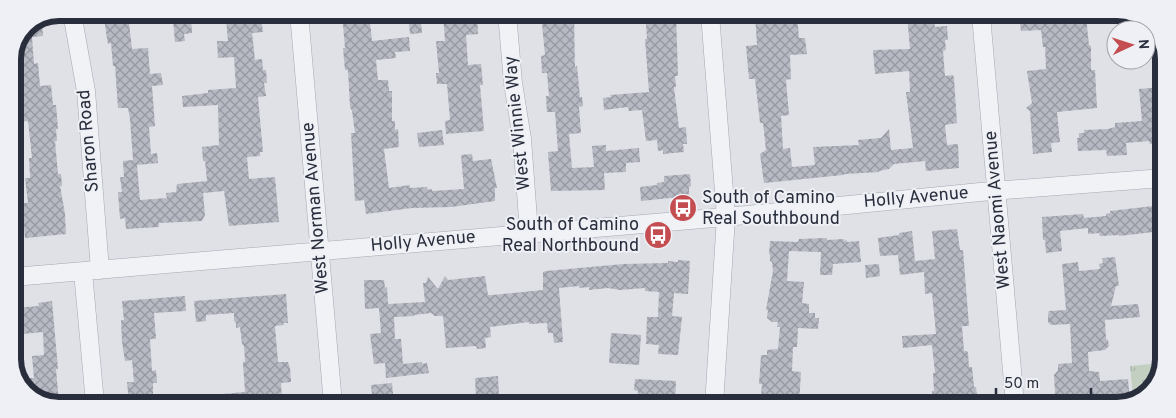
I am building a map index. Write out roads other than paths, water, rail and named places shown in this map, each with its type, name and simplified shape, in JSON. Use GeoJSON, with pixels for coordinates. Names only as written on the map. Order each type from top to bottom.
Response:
{"type":"FeatureCollection","features":[{"type":"Feature","properties":{"kind":"street","name":"Sharon Road"},"geometry":{"type":"LineString","coordinates":[[74,21],[86,92],[95,397]]}},
{"type":"Feature","properties":{"kind":"street","name":"West Norman Avenue"},"geometry":{"type":"LineString","coordinates":[[300,21],[332,397]]}},
{"type":"Feature","properties":{"kind":"street","name":"West Winnie Way"},"geometry":{"type":"LineString","coordinates":[[508,21],[513,83],[522,138],[529,232]]}},
{"type":"Feature","properties":{"kind":"street"},"geometry":{"type":"LineString","coordinates":[[711,21],[726,217],[715,397]]}},
{"type":"Feature","properties":{"kind":"street","name":"West Naomi Avenue"},"geometry":{"type":"LineString","coordinates":[[982,21],[1014,397]]}},
{"type":"Feature","properties":{"kind":"street","name":"Holly Avenue"},"geometry":{"type":"LineString","coordinates":[[21,276],[1155,179]]}},
{"type":"Feature","properties":{"kind":"place","name":"South of Camino Real Southbound"},"geometry":{"type":"Point","coordinates":[683,208]}},
{"type":"Feature","properties":{"kind":"place","name":"South of Camino Real Northbound"},"geometry":{"type":"Point","coordinates":[658,235]}}]}
